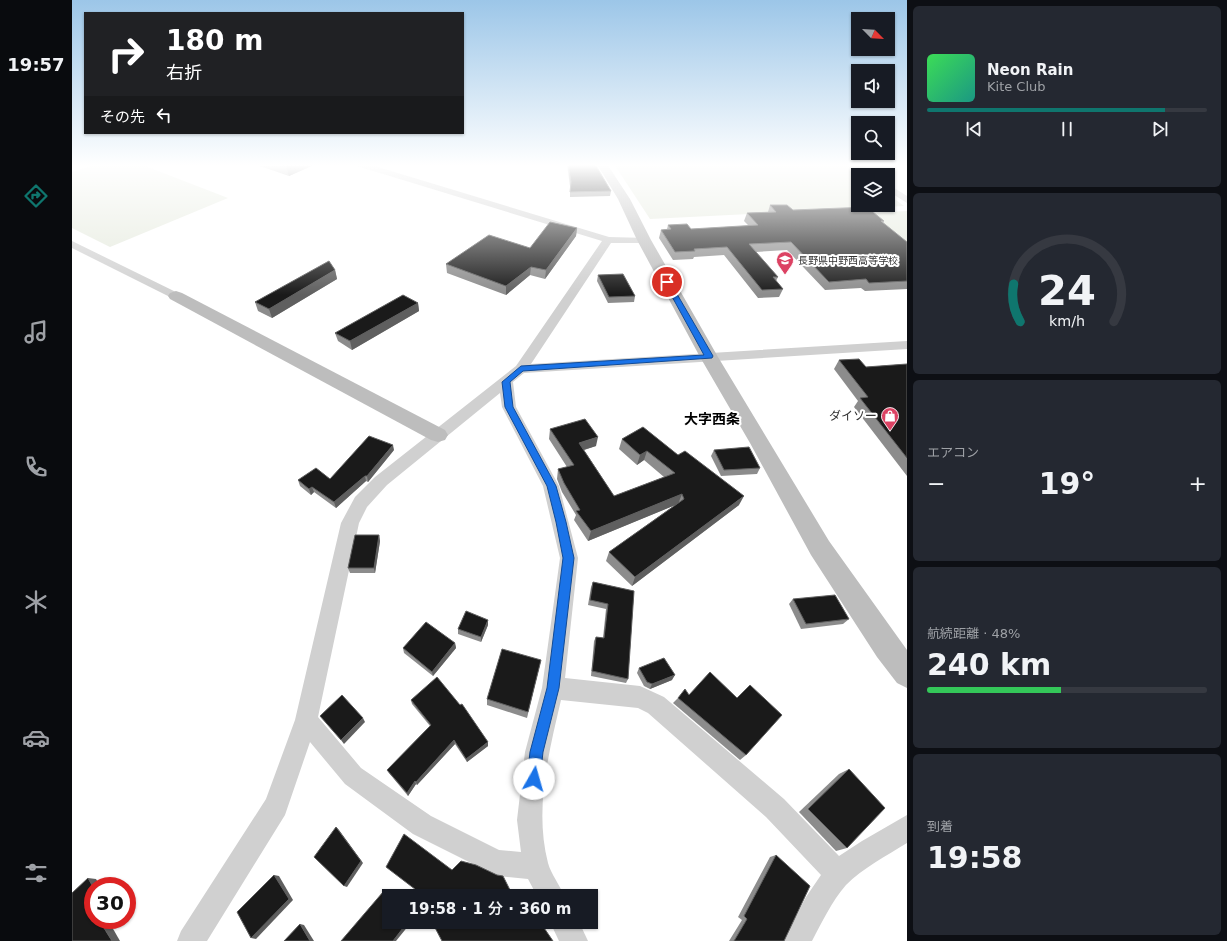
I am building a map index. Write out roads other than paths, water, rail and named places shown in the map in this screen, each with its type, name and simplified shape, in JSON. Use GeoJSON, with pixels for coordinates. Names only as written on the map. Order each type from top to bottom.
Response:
{"type":"FeatureCollection","features":[{"type":"Feature","properties":{"kind":"street"},"geometry":{"type":"LineString","coordinates":[[503,208],[608,240],[644,240]]}},
{"type":"Feature","properties":{"kind":"street"},"geometry":{"type":"LineString","coordinates":[[628,208],[644,240],[709,356],[820,548],[887,647],[907,673]]}},
{"type":"Feature","properties":{"kind":"street"},"geometry":{"type":"LineString","coordinates":[[191,941],[276,806],[306,720],[350,524],[361,502],[381,481],[521,369],[608,240]]}},
{"type":"Feature","properties":{"kind":"street"},"geometry":{"type":"LineString","coordinates":[[72,244],[176,296],[438,435]]}},
{"type":"Feature","properties":{"kind":"street"},"geometry":{"type":"LineString","coordinates":[[521,369],[709,356],[907,345]]}},
{"type":"Feature","properties":{"kind":"street"},"geometry":{"type":"LineString","coordinates":[[506,382],[509,407],[551,486],[561,522],[568,558],[553,688],[537,752],[529,820],[536,867],[547,889]]}},
{"type":"Feature","properties":{"kind":"street"},"geometry":{"type":"LineString","coordinates":[[553,688],[640,697],[656,705],[775,808],[839,875]]}},
{"type":"Feature","properties":{"kind":"street"},"geometry":{"type":"LineString","coordinates":[[306,720],[353,776],[422,825],[497,863],[536,867]]}},
{"type":"Feature","properties":{"kind":"street"},"geometry":{"type":"LineString","coordinates":[[797,941],[818,904],[839,875],[857,860],[907,828]]}},
{"type":"Feature","properties":{"kind":"street"},"geometry":{"type":"LineString","coordinates":[[568,929],[574,941]]}},
{"type":"Feature","properties":{"kind":"place","name":"長野県中野西高等学校"},"geometry":{"type":"Point","coordinates":[785,275]}},
{"type":"Feature","properties":{"kind":"place","name":"ダイソー"},"geometry":{"type":"Point","coordinates":[890,431]}},
{"type":"Feature","properties":{"kind":"district","name":"大字西条"},"geometry":{"type":"Point","coordinates":[712,419]}}]}
